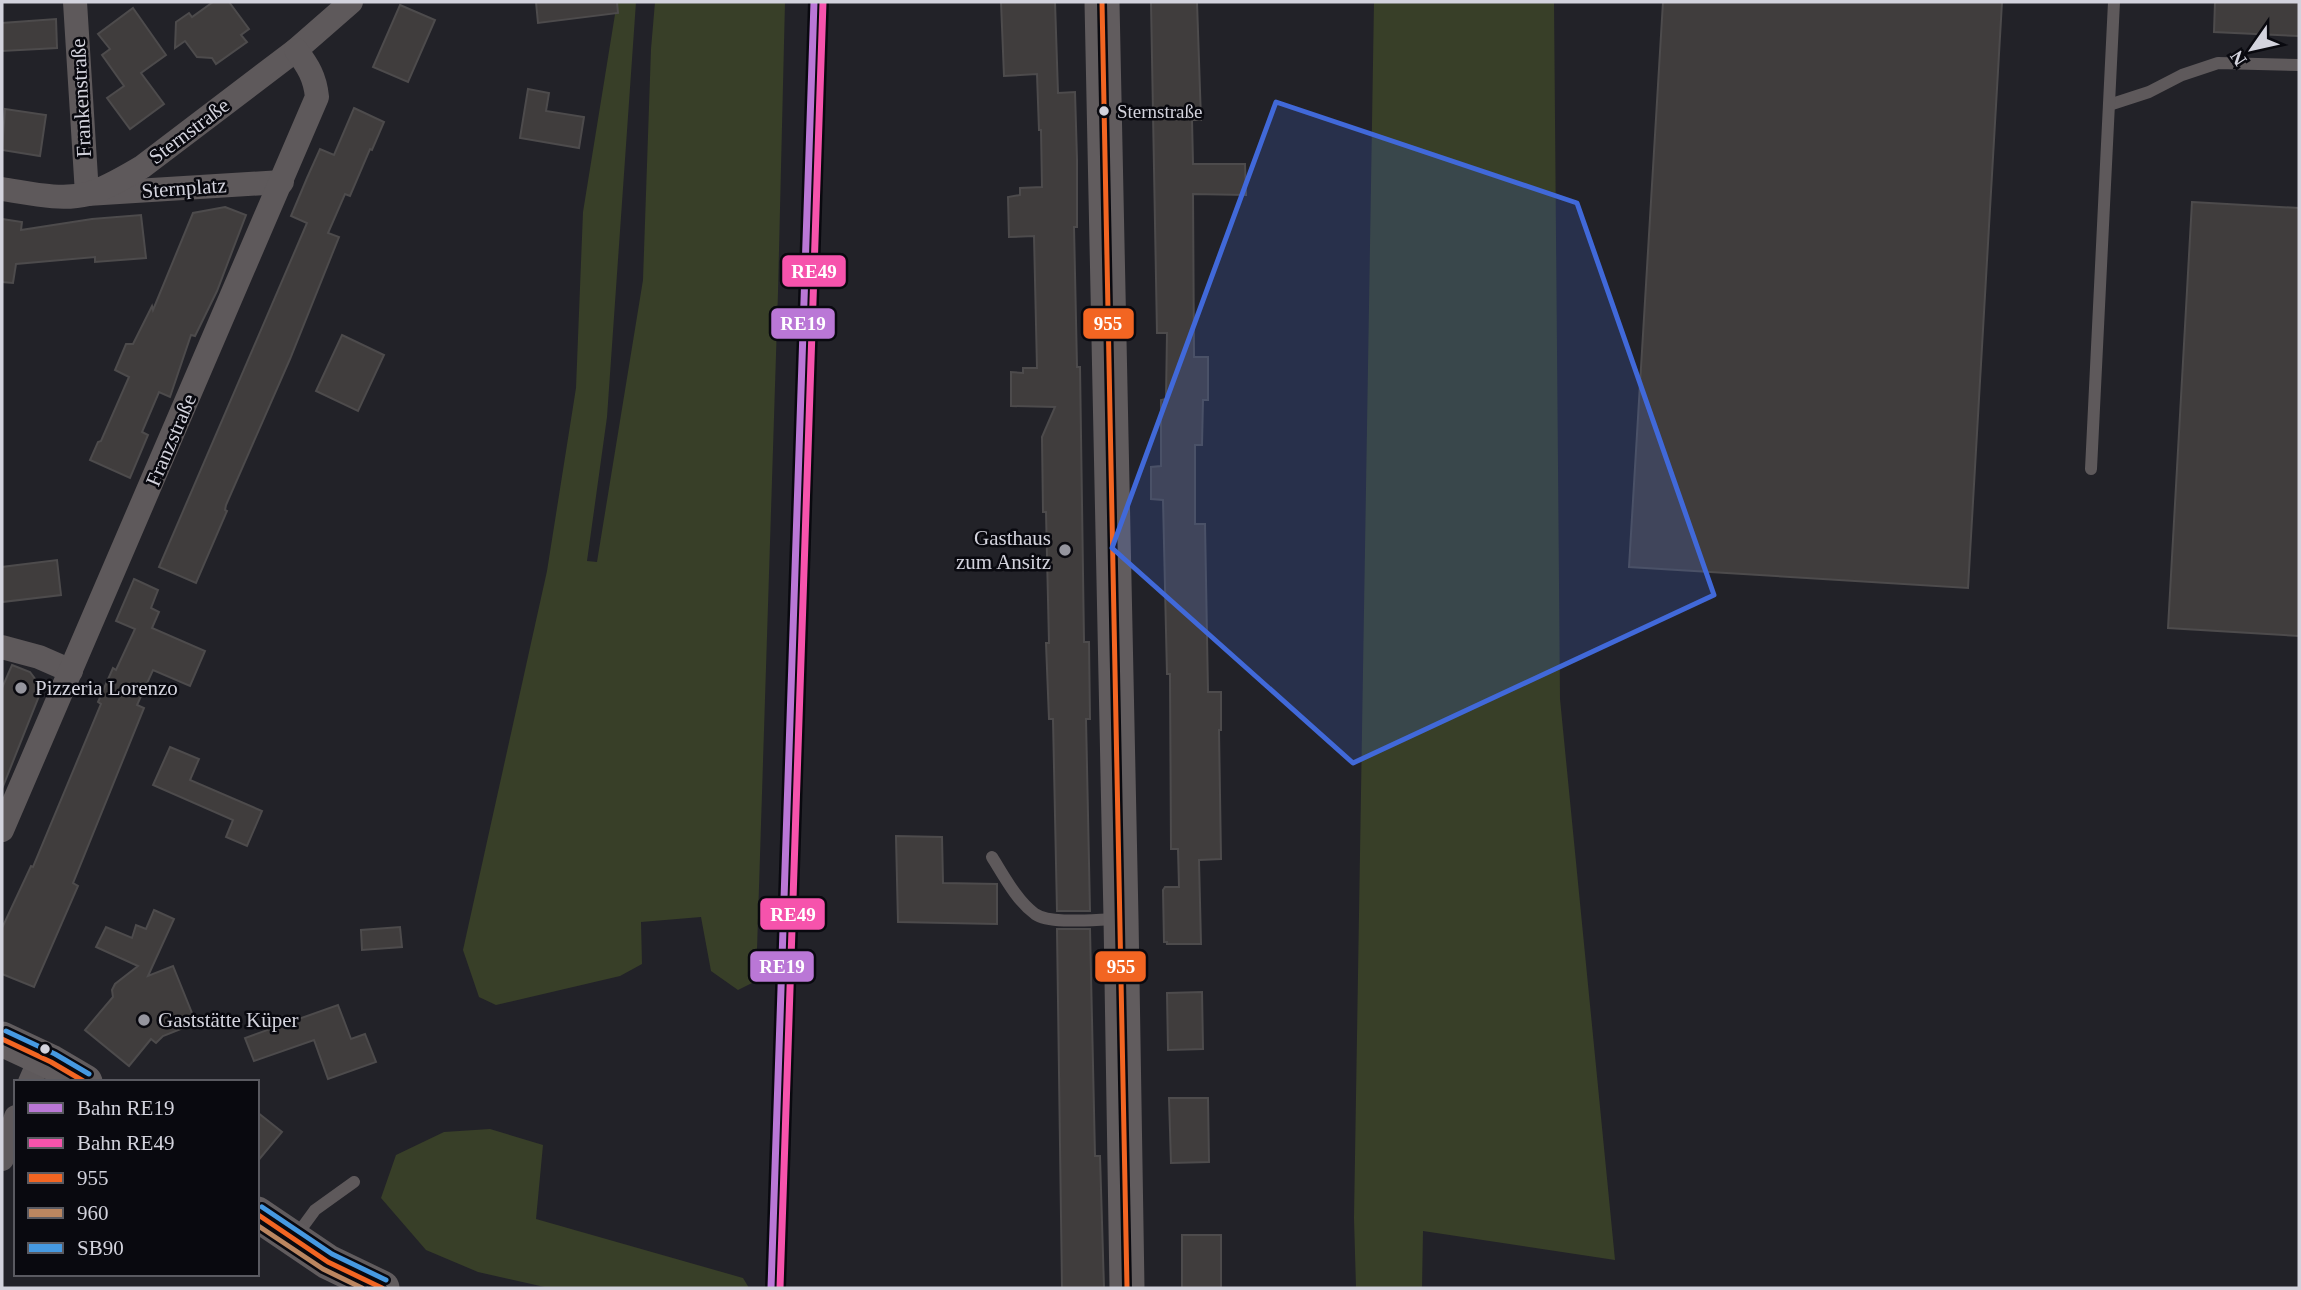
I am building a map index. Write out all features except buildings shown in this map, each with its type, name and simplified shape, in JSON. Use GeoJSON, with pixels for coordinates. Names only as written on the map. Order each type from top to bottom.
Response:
{"type":"FeatureCollection","features":[{"type":"Feature","properties":{"kind":"main road"},"geometry":{"type":"LineString","coordinates":[[1102,2],[1126,1288]]}},
{"type":"Feature","properties":{"kind":"main road"},"geometry":{"type":"LineString","coordinates":[[2,1039],[36,1069],[77,1080]]}},
{"type":"Feature","properties":{"kind":"main road"},"geometry":{"type":"LineString","coordinates":[[259,1215],[341,1269],[382,1288]]}},
{"type":"Feature","properties":{"kind":"street","name":"Frankenstraße"},"geometry":{"type":"LineString","coordinates":[[75,2],[87,194]]}},
{"type":"Feature","properties":{"kind":"street","name":"Sternstraße"},"geometry":{"type":"LineString","coordinates":[[2,189],[50,197],[87,194],[142,167],[296,50],[351,2]]}},
{"type":"Feature","properties":{"kind":"street","name":"Franzstraße"},"geometry":{"type":"LineString","coordinates":[[2,830],[317,97],[316,82],[311,69],[296,50]]}},
{"type":"Feature","properties":{"kind":"street","name":"Sternplatz"},"geometry":{"type":"LineString","coordinates":[[87,194],[282,182]]}},
{"type":"Feature","properties":{"kind":"street"},"geometry":{"type":"LineString","coordinates":[[2,647],[38,657],[71,671]]}},
{"type":"Feature","properties":{"kind":"street"},"geometry":{"type":"LineString","coordinates":[[2,1159],[14,1123]]}},
{"type":"Feature","properties":{"kind":"lane"},"geometry":{"type":"LineString","coordinates":[[2091,469],[2114,2]]}},
{"type":"Feature","properties":{"kind":"lane"},"geometry":{"type":"LineString","coordinates":[[2109,104],[2149,92],[2182,75],[2218,64],[2299,65]]}},
{"type":"Feature","properties":{"kind":"lane"},"geometry":{"type":"LineString","coordinates":[[992,857],[1024,903],[1037,916],[1053,919],[1121,918]]}},
{"type":"Feature","properties":{"kind":"lane"},"geometry":{"type":"LineString","coordinates":[[294,1239],[316,1210],[354,1182]]}},
{"type":"Feature","properties":{"kind":"highlighted area"},"geometry":{"type":"Polygon","coordinates":[[[1276,102],[1577,203],[1714,595],[1353,763],[1112,548],[1276,102]]]}},
{"type":"Feature","properties":{"kind":"green space"},"geometry":{"type":"Polygon","coordinates":[[[617,2],[636,2],[607,417],[587,561],[597,562],[643,280],[655,2],[785,2],[756,981],[738,990],[711,971],[701,917],[641,922],[642,964],[620,976],[496,1005],[479,997],[463,950],[547,571],[576,388],[583,212],[617,2]]]}},
{"type":"Feature","properties":{"kind":"green space"},"geometry":{"type":"Polygon","coordinates":[[[1374,2],[1554,2],[1560,699],[1615,1260],[1423,1231],[1422,1288],[1356,1288],[1354,1218],[1374,2]]]}},
{"type":"Feature","properties":{"kind":"green space"},"geometry":{"type":"Polygon","coordinates":[[[490,1129],[543,1145],[536,1219],[743,1278],[749,1288],[549,1288],[478,1272],[426,1250],[381,1198],[396,1155],[444,1132],[490,1129]]]}},
{"type":"Feature","properties":{"kind":"rail line","name":"RE19"},"geometry":{"type":"LineString","coordinates":[[771,1288],[814,2]]}},
{"type":"Feature","properties":{"kind":"rail line","name":"RE49"},"geometry":{"type":"LineString","coordinates":[[780,1288],[823,2]]}},
{"type":"Feature","properties":{"kind":"transit line","name":"955"},"geometry":{"type":"LineString","coordinates":[[1102,2],[1127,1288]]}},
{"type":"Feature","properties":{"kind":"transit line","name":"SB90"},"geometry":{"type":"LineString","coordinates":[[6,1031],[55,1054],[89,1074]]}},
{"type":"Feature","properties":{"kind":"transit line","name":"955"},"geometry":{"type":"LineString","coordinates":[[2,1039],[82,1080]]}},
{"type":"Feature","properties":{"kind":"transit line","name":"SB90"},"geometry":{"type":"LineString","coordinates":[[262,1207],[332,1254],[386,1280]]}},
{"type":"Feature","properties":{"kind":"transit line","name":"955"},"geometry":{"type":"LineString","coordinates":[[259,1215],[328,1262],[382,1288]]}},
{"type":"Feature","properties":{"kind":"transit line","name":"960"},"geometry":{"type":"LineString","coordinates":[[259,1226],[323,1269],[362,1288]]}},
{"type":"Feature","properties":{"kind":"place","name":"Sternstraße"},"geometry":{"type":"Point","coordinates":[1104,111]}},
{"type":"Feature","properties":{"kind":"place","name":"Gasthaus zum Ansitz"},"geometry":{"type":"Point","coordinates":[1065,550]}},
{"type":"Feature","properties":{"kind":"place","name":"Pizzeria Lorenzo"},"geometry":{"type":"Point","coordinates":[21,688]}},
{"type":"Feature","properties":{"kind":"place","name":"Gaststätte Küper"},"geometry":{"type":"Point","coordinates":[144,1020]}}]}
